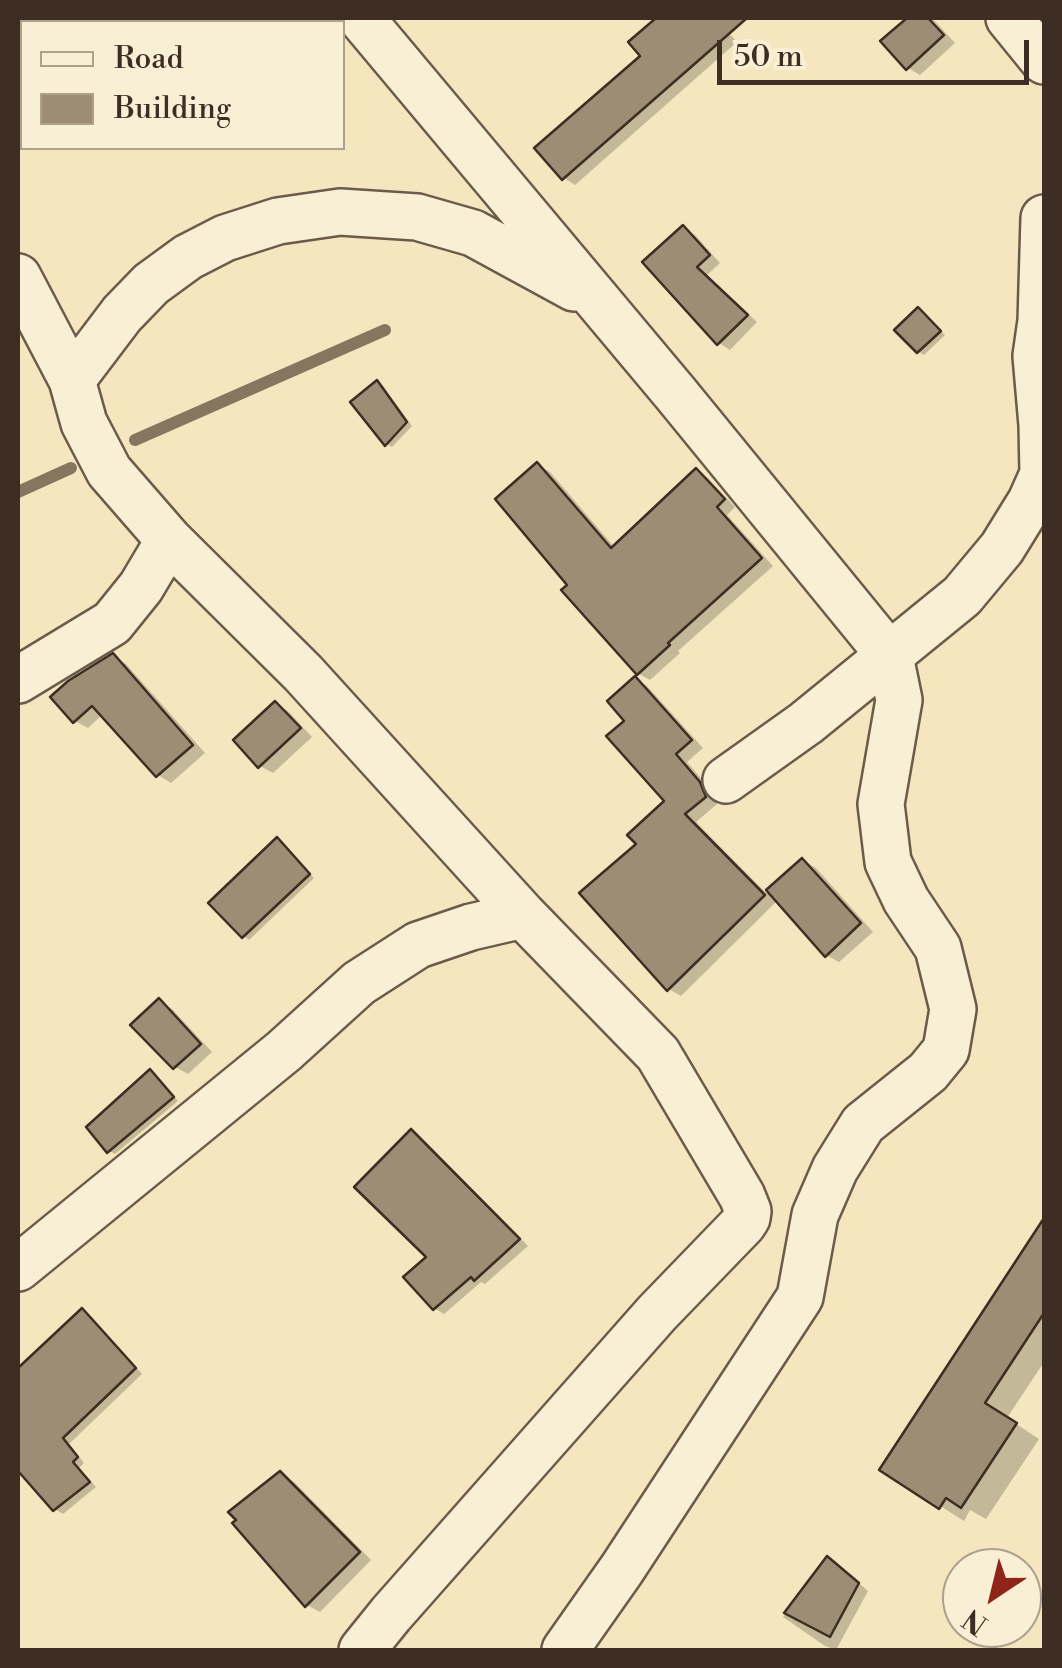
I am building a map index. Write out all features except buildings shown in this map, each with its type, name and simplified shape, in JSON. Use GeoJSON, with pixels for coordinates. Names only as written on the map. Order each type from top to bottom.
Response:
{"type":"FeatureCollection","features":[{"type":"Feature","properties":{"kind":"street"},"geometry":{"type":"LineString","coordinates":[[361,18],[890,656],[900,700],[880,804],[888,862],[906,900],[938,948],[953,1009],[946,1050],[928,1072],[864,1124],[835,1169],[816,1215],[800,1297],[565,1650]]}},
{"type":"Feature","properties":{"kind":"street"},"geometry":{"type":"LineString","coordinates":[[1008,18],[1044,61]]}},
{"type":"Feature","properties":{"kind":"street"},"geometry":{"type":"LineString","coordinates":[[72,380],[150,284],[188,257],[226,238],[278,221],[340,212],[416,217],[473,233],[598,301]]}},
{"type":"Feature","properties":{"kind":"street"},"geometry":{"type":"LineString","coordinates":[[726,780],[806,723],[962,596],[1002,548],[1031,502],[1043,474],[1036,356],[1044,218]]}},
{"type":"Feature","properties":{"kind":"street"},"geometry":{"type":"LineString","coordinates":[[18,277],[72,380],[84,423],[109,471],[169,540],[303,673],[523,915],[658,1054],[748,1211],[747,1218],[644,1327],[362,1650]]}},
{"type":"Feature","properties":{"kind":"street"},"geometry":{"type":"LineString","coordinates":[[18,680],[112,623],[141,588],[169,540]]}},
{"type":"Feature","properties":{"kind":"street"},"geometry":{"type":"LineString","coordinates":[[18,1268],[284,1051],[359,983],[418,945],[470,927],[523,915]]}},
{"type":"Feature","properties":{"kind":"waterway"},"geometry":{"type":"LineString","coordinates":[[135,440],[385,330]]}},
{"type":"Feature","properties":{"kind":"waterway"},"geometry":{"type":"LineString","coordinates":[[18,492],[71,468]]}}]}
